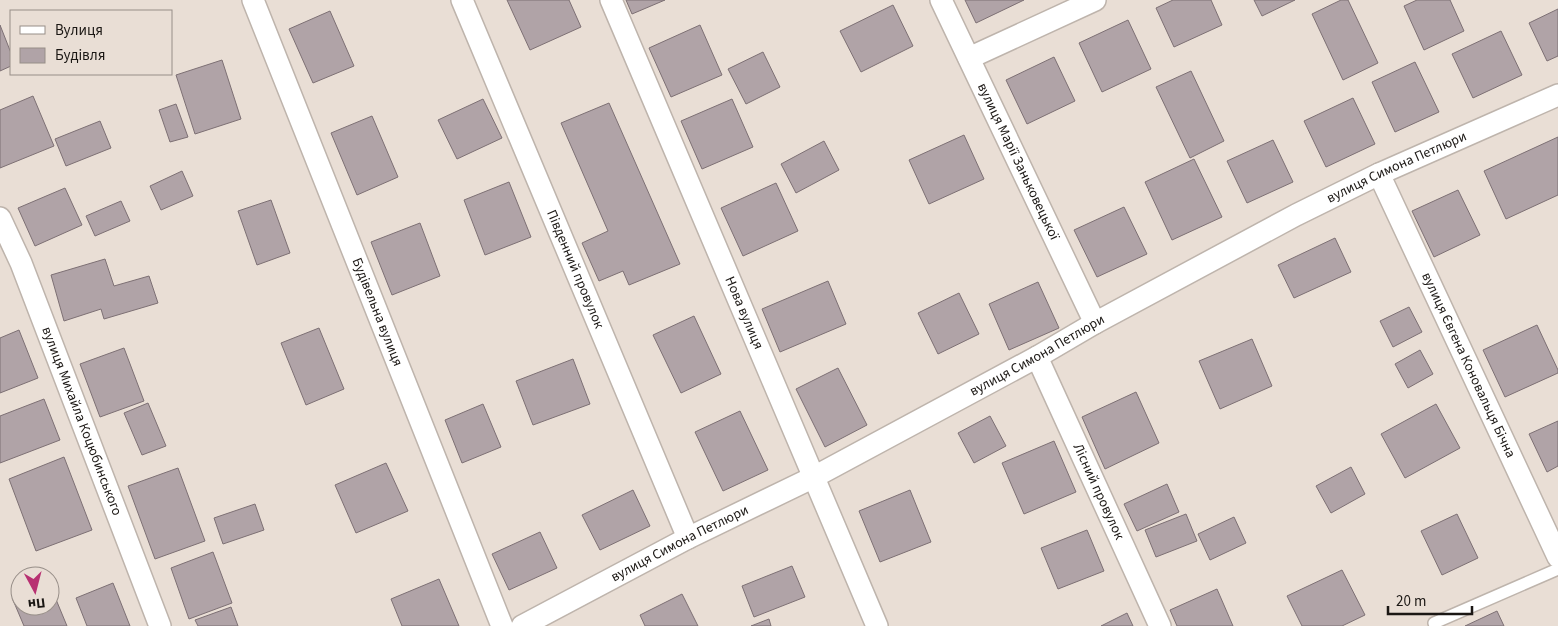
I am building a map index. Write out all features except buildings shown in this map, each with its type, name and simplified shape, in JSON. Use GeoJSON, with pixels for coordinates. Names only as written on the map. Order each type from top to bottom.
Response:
{"type":"FeatureCollection","features":[{"type":"Feature","properties":{"kind":"street","name":"Будівельна вулиця"},"geometry":{"type":"LineString","coordinates":[[253,0],[502,626]]}},
{"type":"Feature","properties":{"kind":"street","name":"Південний провулок"},"geometry":{"type":"LineString","coordinates":[[462,0],[688,538]]}},
{"type":"Feature","properties":{"kind":"street","name":"Нова вулиця"},"geometry":{"type":"LineString","coordinates":[[611,0],[877,626]]}},
{"type":"Feature","properties":{"kind":"street","name":"вулиця Марії Заньковецької"},"geometry":{"type":"LineString","coordinates":[[941,0],[1095,323]]}},
{"type":"Feature","properties":{"kind":"street"},"geometry":{"type":"LineString","coordinates":[[969,58],[1096,0]]}},
{"type":"Feature","properties":{"kind":"street","name":"вулиця Симона Петлюри"},"geometry":{"type":"LineString","coordinates":[[522,626],[688,538],[814,477],[1296,215],[1379,174],[1558,95]]}},
{"type":"Feature","properties":{"kind":"street","name":"вулиця Євгена Коновальця Бічна"},"geometry":{"type":"LineString","coordinates":[[1379,174],[1558,557]]}},
{"type":"Feature","properties":{"kind":"street","name":"вулиця Михайла Коцюбинського"},"geometry":{"type":"LineString","coordinates":[[0,218],[21,263],[160,626]]}},
{"type":"Feature","properties":{"kind":"street","name":"Лісний провулок"},"geometry":{"type":"LineString","coordinates":[[1037,357],[1160,626]]}},
{"type":"Feature","properties":{"kind":"lane"},"geometry":{"type":"LineString","coordinates":[[1434,622],[1558,569]]}}]}
